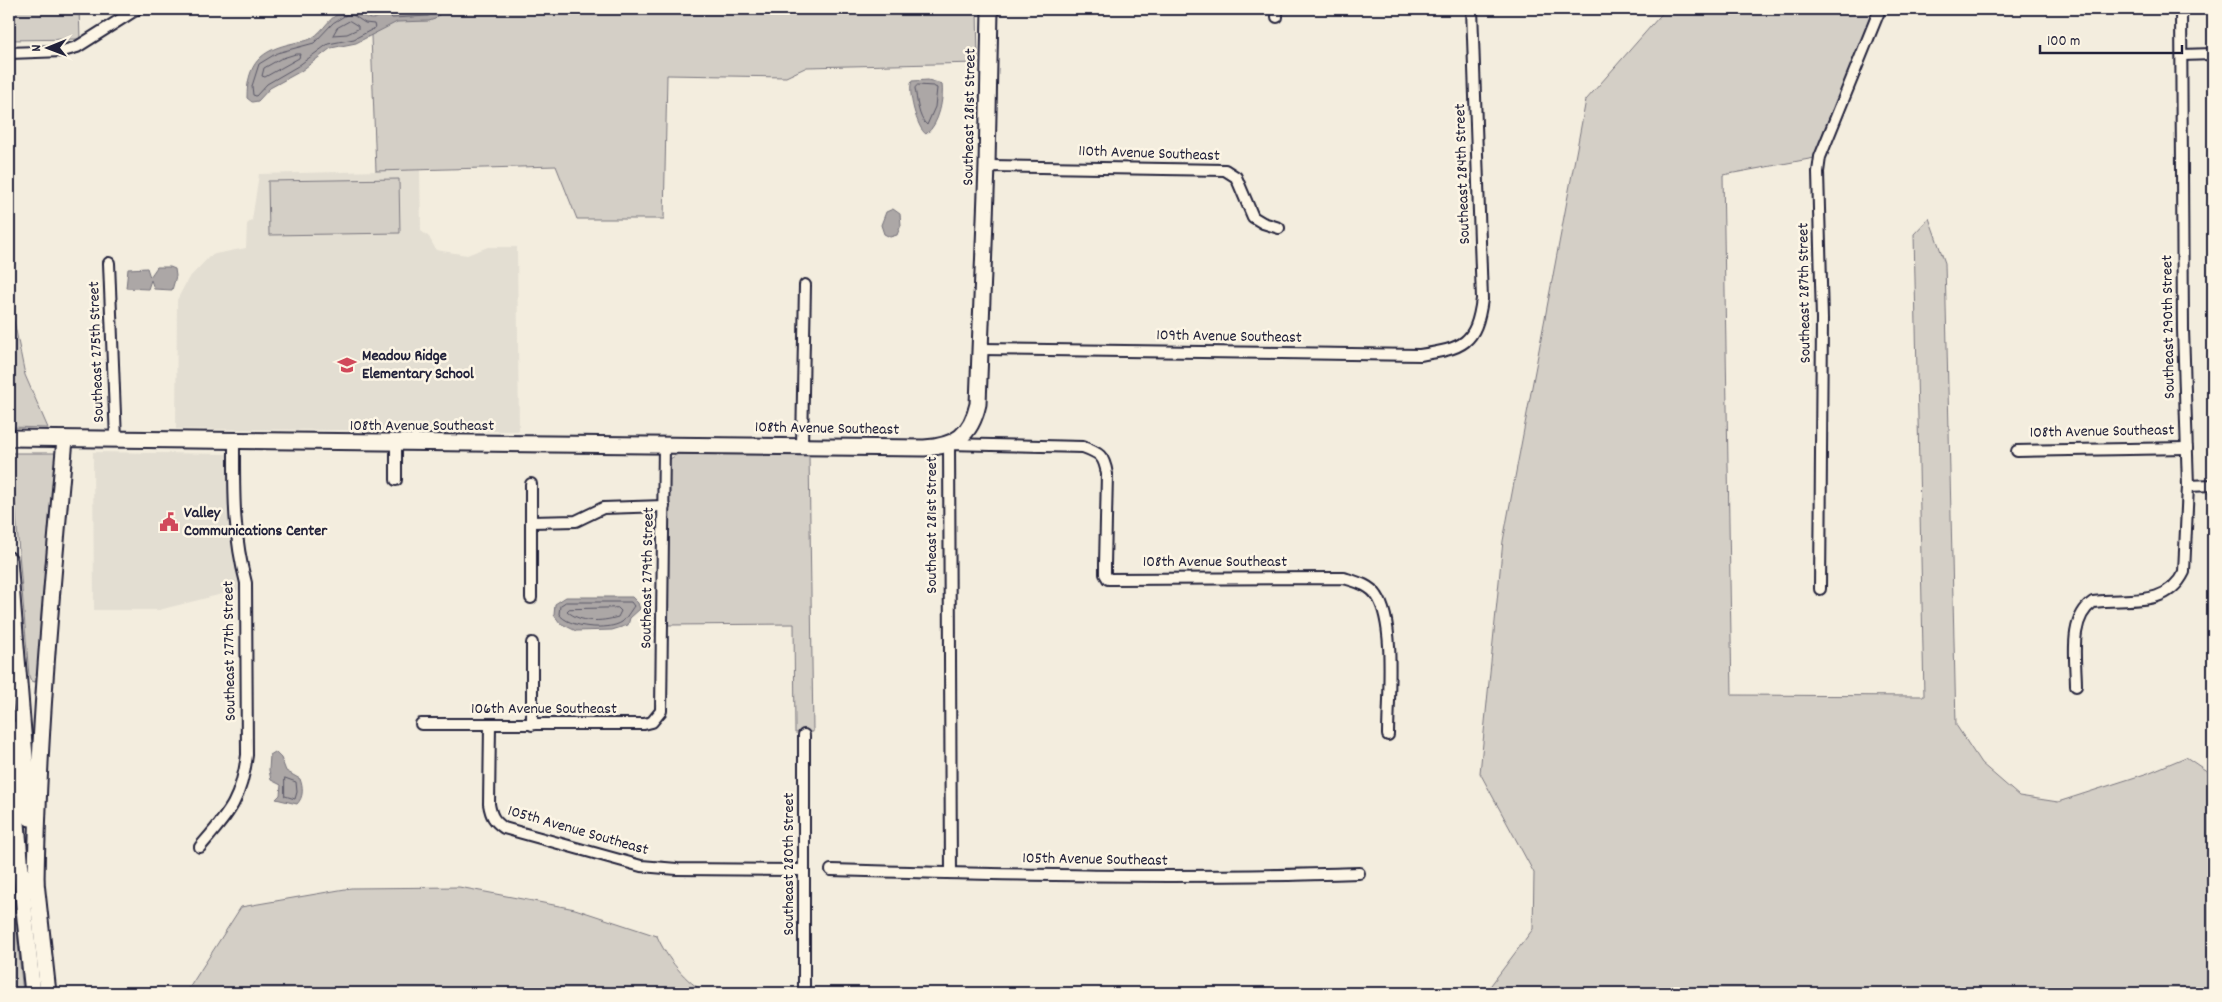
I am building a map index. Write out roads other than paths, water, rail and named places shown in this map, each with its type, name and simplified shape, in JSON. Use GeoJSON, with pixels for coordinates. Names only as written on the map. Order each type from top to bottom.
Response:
{"type":"FeatureCollection","features":[{"type":"Feature","properties":{"kind":"street"},"geometry":{"type":"LineString","coordinates":[[9,54],[63,51],[76,47],[137,9]]}},
{"type":"Feature","properties":{"kind":"street","name":"Southeast 281st Street"},"geometry":{"type":"LineString","coordinates":[[951,873],[949,444],[962,437],[974,418],[978,404],[987,166],[990,9]]}},
{"type":"Feature","properties":{"kind":"street","name":"Southeast 284th Street"},"geometry":{"type":"LineString","coordinates":[[1472,9],[1482,299],[1479,320],[1472,336]]}},
{"type":"Feature","properties":{"kind":"street","name":"Southeast 287th Street"},"geometry":{"type":"LineString","coordinates":[[1820,589],[1822,319],[1818,172],[1820,157],[1880,9]]}},
{"type":"Feature","properties":{"kind":"street","name":"Southeast 290th Street"},"geometry":{"type":"LineString","coordinates":[[2076,686],[2076,633],[2078,622],[2085,607],[2093,602],[2152,598],[2172,591],[2184,572],[2188,486],[2183,330],[2181,9]]}},
{"type":"Feature","properties":{"kind":"street"},"geometry":{"type":"LineString","coordinates":[[2182,55],[2213,54]]}},
{"type":"Feature","properties":{"kind":"street","name":"110th Avenue Southeast"},"geometry":{"type":"LineString","coordinates":[[987,166],[1225,170],[1236,177],[1253,217],[1263,223],[1280,228]]}},
{"type":"Feature","properties":{"kind":"street","name":"Southeast 275th Street"},"geometry":{"type":"LineString","coordinates":[[109,263],[116,440]]}},
{"type":"Feature","properties":{"kind":"street"},"geometry":{"type":"LineString","coordinates":[[802,446],[805,285]]}},
{"type":"Feature","properties":{"kind":"street","name":"109th Avenue Southeast"},"geometry":{"type":"LineString","coordinates":[[980,349],[1420,355],[1446,351],[1460,345],[1472,336]]}},
{"type":"Feature","properties":{"kind":"street","name":"108th Avenue Southeast"},"geometry":{"type":"LineString","coordinates":[[9,438],[234,442],[924,448],[949,444],[1083,447],[1099,453],[1105,462],[1107,474],[1104,565],[1105,574],[1108,579],[1344,578],[1363,583],[1377,596],[1388,629],[1388,735]]}},
{"type":"Feature","properties":{"kind":"street"},"geometry":{"type":"LineString","coordinates":[[36,882],[37,826],[48,632],[65,439]]}},
{"type":"Feature","properties":{"kind":"street","name":"Southeast 277th Street"},"geometry":{"type":"LineString","coordinates":[[200,847],[230,811],[239,794],[247,755],[246,583],[234,520],[234,442]]}},
{"type":"Feature","properties":{"kind":"street"},"geometry":{"type":"LineString","coordinates":[[396,443],[396,480]]}},
{"type":"Feature","properties":{"kind":"street","name":"Southeast 279th Street"},"geometry":{"type":"LineString","coordinates":[[661,711],[664,445]]}},
{"type":"Feature","properties":{"kind":"street","name":"108th Avenue Southeast"},"geometry":{"type":"LineString","coordinates":[[2017,451],[2187,448]]}},
{"type":"Feature","properties":{"kind":"street"},"geometry":{"type":"LineString","coordinates":[[531,484],[531,598]]}},
{"type":"Feature","properties":{"kind":"street"},"geometry":{"type":"LineString","coordinates":[[2188,486],[2213,485]]}},
{"type":"Feature","properties":{"kind":"street"},"geometry":{"type":"LineString","coordinates":[[531,522],[580,520],[603,508],[664,506]]}},
{"type":"Feature","properties":{"kind":"street"},"geometry":{"type":"LineString","coordinates":[[9,560],[36,882],[48,993]]}},
{"type":"Feature","properties":{"kind":"street"},"geometry":{"type":"LineString","coordinates":[[532,643],[532,725]]}},
{"type":"Feature","properties":{"kind":"street","name":"106th Avenue Southeast"},"geometry":{"type":"LineString","coordinates":[[421,724],[644,724],[652,722],[661,711]]}},
{"type":"Feature","properties":{"kind":"street","name":"105th Avenue Southeast"},"geometry":{"type":"LineString","coordinates":[[490,725],[489,804],[495,822],[504,828],[640,866],[677,869],[803,870]]}},
{"type":"Feature","properties":{"kind":"street"},"geometry":{"type":"LineString","coordinates":[[9,727],[33,993]]}},
{"type":"Feature","properties":{"kind":"street","name":"Southeast 280th Street"},"geometry":{"type":"LineString","coordinates":[[804,735],[804,993]]}},
{"type":"Feature","properties":{"kind":"street"},"geometry":{"type":"LineString","coordinates":[[9,785],[19,837]]}},
{"type":"Feature","properties":{"kind":"street","name":"105th Avenue Southeast"},"geometry":{"type":"LineString","coordinates":[[831,870],[1259,876],[1359,873]]}},
{"type":"Feature","properties":{"kind":"water"},"geometry":{"type":"Polygon","coordinates":[[[393,9],[445,9],[435,19],[429,21],[397,22],[356,43],[331,48],[301,71],[270,88],[258,101],[252,102],[247,98],[253,68],[258,60],[272,50],[310,39],[334,17],[344,11],[352,10],[369,19],[373,19],[393,9]]]}},
{"type":"Feature","properties":{"kind":"water"},"geometry":{"type":"Polygon","coordinates":[[[928,80],[942,84],[942,90],[937,118],[931,130],[926,134],[916,117],[911,86],[912,81],[928,80]]]}},
{"type":"Feature","properties":{"kind":"water"},"geometry":{"type":"Polygon","coordinates":[[[893,209],[900,214],[901,225],[897,235],[890,237],[884,234],[881,225],[886,212],[893,209]]]}},
{"type":"Feature","properties":{"kind":"water"},"geometry":{"type":"Polygon","coordinates":[[[157,267],[175,269],[176,276],[172,290],[154,289],[151,280],[148,289],[126,288],[128,269],[147,268],[150,277],[157,267]]]}},
{"type":"Feature","properties":{"kind":"water"},"geometry":{"type":"Polygon","coordinates":[[[566,597],[632,597],[638,603],[640,609],[630,618],[628,625],[612,630],[576,631],[560,623],[554,615],[555,604],[566,597]]]}},
{"type":"Feature","properties":{"kind":"water"},"geometry":{"type":"Polygon","coordinates":[[[275,752],[281,758],[286,771],[300,779],[302,792],[297,804],[276,799],[280,795],[281,785],[271,780],[269,770],[270,755],[275,752]]]}},
{"type":"Feature","properties":{"kind":"place","name":"Meadow Ridge Elementary School"},"geometry":{"type":"Point","coordinates":[347,365]}},
{"type":"Feature","properties":{"kind":"place","name":"Valley Communications Center"},"geometry":{"type":"Point","coordinates":[169,522]}}]}
